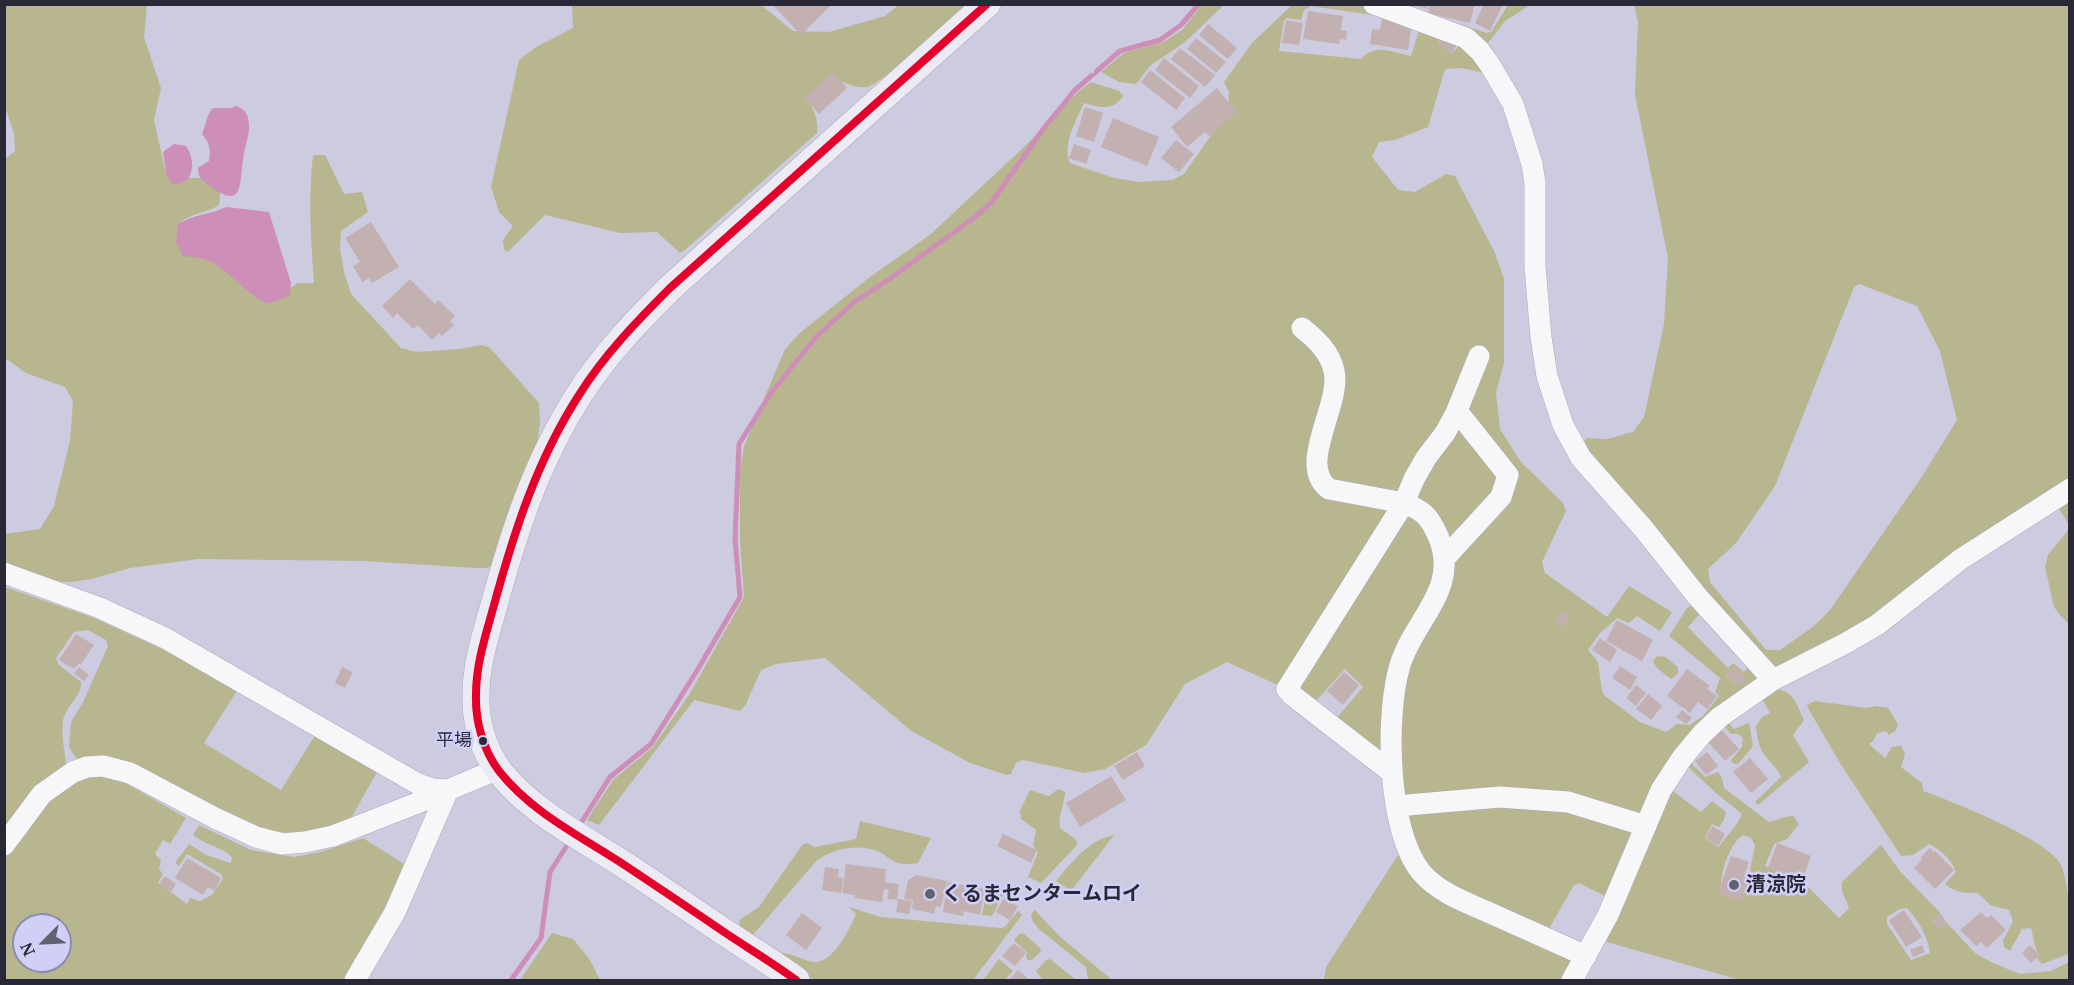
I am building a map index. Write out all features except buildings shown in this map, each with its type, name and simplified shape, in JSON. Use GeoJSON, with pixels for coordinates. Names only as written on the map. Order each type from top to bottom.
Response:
{"type":"FeatureCollection","features":[{"type":"Feature","properties":{"kind":"main road"},"geometry":{"type":"LineString","coordinates":[[796,981],[553,820],[523,796],[498,769],[481,735],[477,715],[476,693],[484,640],[534,478],[568,412],[599,366],[622,338],[670,288],[987,4]]}},
{"type":"Feature","properties":{"kind":"street"},"geometry":{"type":"LineString","coordinates":[[1374,4],[1466,38],[1480,51],[1490,65],[1513,104],[1532,164],[1535,183],[1535,267],[1541,336],[1547,376],[1563,425],[1581,458],[1697,596],[1778,677]]}},
{"type":"Feature","properties":{"kind":"street"},"geometry":{"type":"LineString","coordinates":[[1302,328],[1328,355],[1336,384],[1317,455],[1317,470],[1322,484],[1329,489],[1404,503],[1422,510],[1432,521],[1442,545],[1445,568],[1441,588],[1413,636],[1400,665],[1392,728],[1391,772],[1396,806],[1405,844],[1412,860],[1432,883],[1459,899],[1587,956]]}},
{"type":"Feature","properties":{"kind":"street"},"geometry":{"type":"LineString","coordinates":[[1391,772],[1287,689],[1404,503],[1426,458],[1445,433],[1457,411],[1479,356]]}},
{"type":"Feature","properties":{"kind":"street"},"geometry":{"type":"LineString","coordinates":[[1444,559],[1501,497],[1508,475],[1457,411]]}},
{"type":"Feature","properties":{"kind":"street"},"geometry":{"type":"LineString","coordinates":[[1572,981],[1608,915],[1661,790],[1682,758],[1720,717],[1778,677],[1877,625],[1961,559],[2070,489]]}},
{"type":"Feature","properties":{"kind":"street"},"geometry":{"type":"LineString","coordinates":[[4,573],[100,608],[165,638],[418,784],[432,789],[448,790]]}},
{"type":"Feature","properties":{"kind":"street"},"geometry":{"type":"LineString","coordinates":[[4,845],[42,795],[74,772],[87,767],[103,766],[130,773],[236,828],[256,837],[282,844],[333,836],[498,769]]}},
{"type":"Feature","properties":{"kind":"street"},"geometry":{"type":"LineString","coordinates":[[355,981],[395,912],[448,790]]}},
{"type":"Feature","properties":{"kind":"street"},"geometry":{"type":"LineString","coordinates":[[1396,806],[1500,797],[1568,802],[1646,826]]}},
{"type":"Feature","properties":{"kind":"path"},"geometry":{"type":"LineString","coordinates":[[1031,4],[1099,79],[1134,97]]}},
{"type":"Feature","properties":{"kind":"path"},"geometry":{"type":"LineString","coordinates":[[1219,80],[1249,41],[1286,4]]}},
{"type":"Feature","properties":{"kind":"path"},"geometry":{"type":"LineString","coordinates":[[400,243],[415,264],[568,412]]}},
{"type":"Feature","properties":{"kind":"path"},"geometry":{"type":"LineString","coordinates":[[1778,677],[1911,873],[1931,893],[1950,907]]}},
{"type":"Feature","properties":{"kind":"path"},"geometry":{"type":"LineString","coordinates":[[978,981],[1052,878],[1073,854],[1092,838],[1179,780],[1269,694],[1287,689]]}},
{"type":"Feature","properties":{"kind":"shaded area"},"geometry":{"type":"Polygon","coordinates":[[[5,5],[147,5],[144,37],[161,88],[154,120],[165,169],[175,178],[201,178],[221,189],[219,205],[188,217],[178,224],[282,293],[298,283],[314,283],[310,203],[313,155],[325,155],[344,194],[362,192],[368,212],[341,231],[340,249],[351,294],[401,348],[417,352],[481,345],[489,347],[539,403],[540,421],[537,447],[495,564],[487,568],[475,568],[364,561],[198,559],[130,568],[92,579],[71,582],[48,581],[5,566],[5,534],[40,529],[54,506],[70,441],[73,401],[65,387],[26,373],[5,358],[5,159],[15,151],[14,134],[5,106],[5,5]]]}},
{"type":"Feature","properties":{"kind":"shaded area"},"geometry":{"type":"Polygon","coordinates":[[[572,5],[761,5],[793,31],[829,32],[885,16],[898,5],[969,5],[901,64],[875,83],[867,87],[858,87],[832,77],[808,98],[814,111],[817,133],[680,253],[657,232],[620,233],[545,215],[508,252],[504,249],[503,240],[513,226],[499,212],[491,187],[519,60],[536,47],[573,28],[572,5]]]}},
{"type":"Feature","properties":{"kind":"shaded area"},"geometry":{"type":"Polygon","coordinates":[[[1202,5],[1224,5],[1184,43],[1151,65],[1136,84],[1119,82],[1101,72],[1124,53],[1163,42],[1182,30],[1202,5]]]}},
{"type":"Feature","properties":{"kind":"shaded area"},"geometry":{"type":"Polygon","coordinates":[[[1292,5],[1361,5],[1371,8],[1373,15],[1311,6],[1304,10],[1301,20],[1287,18],[1284,20],[1279,51],[1361,59],[1372,51],[1384,50],[1411,56],[1420,27],[1442,34],[1438,44],[1452,53],[1461,44],[1485,73],[1461,68],[1445,69],[1428,127],[1395,140],[1379,142],[1372,157],[1398,190],[1415,192],[1446,174],[1455,176],[1495,253],[1504,279],[1504,363],[1496,393],[1500,429],[1521,462],[1563,503],[1566,511],[1542,562],[1545,573],[1607,617],[1629,586],[1672,612],[1660,631],[1637,616],[1629,623],[1617,618],[1600,633],[1588,650],[1598,662],[1602,691],[1605,696],[1640,722],[1666,732],[1677,724],[1689,725],[1702,717],[1719,696],[1715,692],[1720,678],[1669,636],[1687,608],[1692,605],[1702,611],[1688,627],[1728,668],[1733,663],[1744,672],[1752,665],[1759,680],[1725,702],[1607,897],[1579,883],[1574,885],[1542,941],[1574,958],[1564,980],[1324,980],[1326,967],[1400,852],[1435,878],[1410,844],[1396,722],[1422,612],[1385,750],[1379,753],[1335,720],[1363,687],[1345,669],[1314,703],[1227,662],[1185,684],[1146,745],[1105,769],[1084,773],[1023,760],[1016,763],[1011,774],[1007,775],[970,763],[910,730],[825,658],[776,664],[761,670],[746,704],[740,711],[694,700],[599,825],[587,820],[613,780],[653,747],[689,695],[744,597],[740,541],[740,470],[744,446],[785,349],[801,332],[870,277],[931,234],[1091,82],[1119,91],[1123,96],[1115,104],[1105,107],[1084,103],[1069,140],[1070,163],[1114,178],[1139,182],[1172,180],[1184,174],[1228,111],[1229,92],[1224,82],[1252,43],[1292,5]],[[1734,667],[1726,676],[1739,686],[1746,678],[1734,667]]]}},
{"type":"Feature","properties":{"kind":"shaded area"},"geometry":{"type":"Polygon","coordinates":[[[1508,5],[1530,5],[1505,21],[1485,47],[1439,17],[1487,33],[1491,32],[1508,5]]]}},
{"type":"Feature","properties":{"kind":"shaded area"},"geometry":{"type":"Polygon","coordinates":[[[1634,5],[2069,5],[2069,525],[2050,494],[1875,619],[1776,668],[1766,663],[1580,445],[1587,438],[1607,439],[1633,432],[1644,417],[1664,324],[1668,258],[1635,95],[1638,22],[1634,5]],[[1859,284],[1854,287],[1775,486],[1736,543],[1708,569],[1710,582],[1766,650],[1780,650],[1814,626],[1830,610],[1921,478],[1957,420],[1940,351],[1917,306],[1859,284]]]}},
{"type":"Feature","properties":{"kind":"shaded area"},"geometry":{"type":"Polygon","coordinates":[[[236,106],[247,114],[249,128],[240,185],[234,195],[229,196],[203,181],[198,168],[209,161],[209,147],[202,134],[209,113],[213,108],[236,106]]]}},
{"type":"Feature","properties":{"kind":"shaded area"},"geometry":{"type":"Polygon","coordinates":[[[174,144],[186,146],[191,158],[192,171],[186,181],[180,184],[173,184],[167,177],[163,152],[174,144]]]}},
{"type":"Feature","properties":{"kind":"shaded area"},"geometry":{"type":"Polygon","coordinates":[[[226,207],[269,212],[291,283],[290,295],[270,303],[263,302],[215,264],[195,257],[183,256],[176,242],[178,224],[226,207]]]}},
{"type":"Feature","properties":{"kind":"shaded area"},"geometry":{"type":"Polygon","coordinates":[[[2069,529],[2069,624],[2054,607],[2045,567],[2048,555],[2069,529]]]}},
{"type":"Feature","properties":{"kind":"shaded area"},"geometry":{"type":"Polygon","coordinates":[[[5,587],[94,618],[188,661],[238,689],[204,743],[281,790],[316,734],[377,772],[350,820],[320,830],[288,833],[260,829],[82,763],[76,758],[69,747],[71,722],[83,702],[108,646],[106,640],[88,630],[74,632],[56,658],[59,665],[81,682],[79,692],[63,721],[66,765],[122,781],[186,818],[170,844],[163,840],[155,854],[161,860],[159,869],[163,874],[158,883],[187,904],[190,898],[200,901],[212,895],[223,879],[221,874],[187,854],[179,866],[175,863],[189,844],[206,855],[231,863],[232,857],[193,835],[199,825],[251,850],[294,857],[321,852],[363,838],[404,864],[375,929],[345,980],[5,980],[5,587]]]}},
{"type":"Feature","properties":{"kind":"shaded area"},"geometry":{"type":"Polygon","coordinates":[[[1657,656],[1665,657],[1678,667],[1678,674],[1671,679],[1657,668],[1653,661],[1657,656]]]}},
{"type":"Feature","properties":{"kind":"shaded area"},"geometry":{"type":"Polygon","coordinates":[[[1769,689],[1788,693],[1795,702],[1804,720],[1793,735],[1809,762],[1758,805],[1755,802],[1781,777],[1764,755],[1757,735],[1756,726],[1762,717],[1770,713],[1762,699],[1769,689]]]}},
{"type":"Feature","properties":{"kind":"shaded area"},"geometry":{"type":"Polygon","coordinates":[[[1815,701],[1867,708],[1876,706],[1888,708],[1898,724],[1896,730],[1889,735],[1886,731],[1877,733],[1869,744],[1885,758],[1892,747],[1901,746],[1905,754],[1901,767],[1922,783],[1923,791],[2000,823],[2055,857],[2062,867],[2067,888],[2069,954],[2042,964],[2037,958],[2040,955],[2035,946],[2031,928],[2022,929],[2010,951],[2004,947],[2003,941],[2013,921],[2009,910],[1990,905],[1978,893],[1961,892],[1945,884],[1956,872],[1945,855],[1929,844],[1913,855],[1901,856],[1840,763],[1809,710],[1807,705],[1815,701]]]}},
{"type":"Feature","properties":{"kind":"shaded area"},"geometry":{"type":"Polygon","coordinates":[[[1726,720],[1734,729],[1749,723],[1753,746],[1738,764],[1732,763],[1731,760],[1742,747],[1743,738],[1738,734],[1731,734],[1725,727],[1712,736],[1726,720]]]}},
{"type":"Feature","properties":{"kind":"shaded area"},"geometry":{"type":"Polygon","coordinates":[[[1688,760],[1705,777],[1718,772],[1724,788],[1769,822],[1793,816],[1799,824],[1787,839],[1774,844],[1765,866],[1804,883],[1839,918],[1849,908],[1842,891],[1842,882],[1881,845],[1900,871],[1941,914],[1932,920],[1938,929],[1947,923],[1975,953],[2020,974],[2051,971],[2069,962],[2069,980],[1740,980],[1607,942],[1604,935],[1670,789],[1701,812],[1712,801],[1726,812],[1719,827],[1712,824],[1705,838],[1718,847],[1735,827],[1742,814],[1685,764],[1688,760]],[[1743,835],[1730,852],[1723,869],[1721,885],[1722,891],[1741,898],[1753,874],[1750,870],[1755,845],[1751,838],[1743,835]],[[1907,908],[1900,909],[1887,917],[1887,924],[1911,960],[1930,953],[1922,929],[1907,908]]]}},
{"type":"Feature","properties":{"kind":"shaded area"},"geometry":{"type":"Polygon","coordinates":[[[1058,789],[1065,792],[1060,828],[1078,844],[1041,883],[1028,877],[1038,853],[1033,845],[1036,830],[1021,819],[1020,811],[1030,790],[1049,796],[1058,789]]]}},
{"type":"Feature","properties":{"kind":"shaded area"},"geometry":{"type":"Polygon","coordinates":[[[860,821],[931,838],[918,863],[897,863],[878,851],[859,847],[837,850],[824,856],[817,860],[752,936],[741,929],[739,920],[759,907],[802,845],[807,843],[815,847],[856,839],[860,821]]]}},
{"type":"Feature","properties":{"kind":"shaded area"},"geometry":{"type":"Polygon","coordinates":[[[1114,835],[1071,891],[1056,881],[1089,847],[1105,837],[1114,835]]]}},
{"type":"Feature","properties":{"kind":"shaded area"},"geometry":{"type":"Polygon","coordinates":[[[987,889],[1001,891],[1004,894],[992,916],[982,915],[987,889]]]}},
{"type":"Feature","properties":{"kind":"shaded area"},"geometry":{"type":"Polygon","coordinates":[[[849,907],[881,917],[1001,928],[1005,927],[1018,911],[1022,915],[973,980],[813,980],[780,953],[813,962],[827,958],[845,937],[856,914],[849,907]]]}},
{"type":"Feature","properties":{"kind":"shaded area"},"geometry":{"type":"Polygon","coordinates":[[[1035,910],[1058,935],[1112,980],[1088,980],[1086,967],[1039,929],[1032,920],[1031,914],[1035,910]]]}},
{"type":"Feature","properties":{"kind":"shaded area"},"geometry":{"type":"Polygon","coordinates":[[[552,933],[573,939],[590,960],[600,980],[520,980],[552,933]]]}},
{"type":"Feature","properties":{"kind":"shaded area"},"geometry":{"type":"Polygon","coordinates":[[[1023,933],[1041,951],[1032,960],[1028,960],[1027,953],[1014,940],[1023,933]]]}},
{"type":"Feature","properties":{"kind":"shaded area"},"geometry":{"type":"Polygon","coordinates":[[[999,959],[1013,971],[1005,980],[983,980],[999,959]]]}},
{"type":"Feature","properties":{"kind":"shaded area"},"geometry":{"type":"Polygon","coordinates":[[[1050,959],[1076,980],[1043,980],[1036,971],[1050,959]]]}},
{"type":"Feature","properties":{"kind":"waterway"},"geometry":{"type":"LineString","coordinates":[[579,826],[610,777],[651,744],[740,597],[735,539],[739,444],[771,393],[816,337],[854,302],[888,280],[991,203],[1044,128],[1075,90],[1120,51],[1160,40],[1181,25],[1199,4]]}},
{"type":"Feature","properties":{"kind":"waterway"},"geometry":{"type":"LineString","coordinates":[[511,980],[541,938],[550,872],[571,839]]}},
{"type":"Feature","properties":{"kind":"transit line"},"geometry":{"type":"LineString","coordinates":[[796,980],[558,823],[512,786],[493,763],[481,734],[476,704],[476,683],[480,660],[502,578],[528,497],[564,420],[599,366],[670,288],[987,4]]}},
{"type":"Feature","properties":{"kind":"place","name":"平場"},"geometry":{"type":"Point","coordinates":[483,741]}},
{"type":"Feature","properties":{"kind":"place","name":"清涼院"},"geometry":{"type":"Point","coordinates":[1734,885]}},
{"type":"Feature","properties":{"kind":"place","name":"くるまセンタームロイ"},"geometry":{"type":"Point","coordinates":[930,894]}}]}
